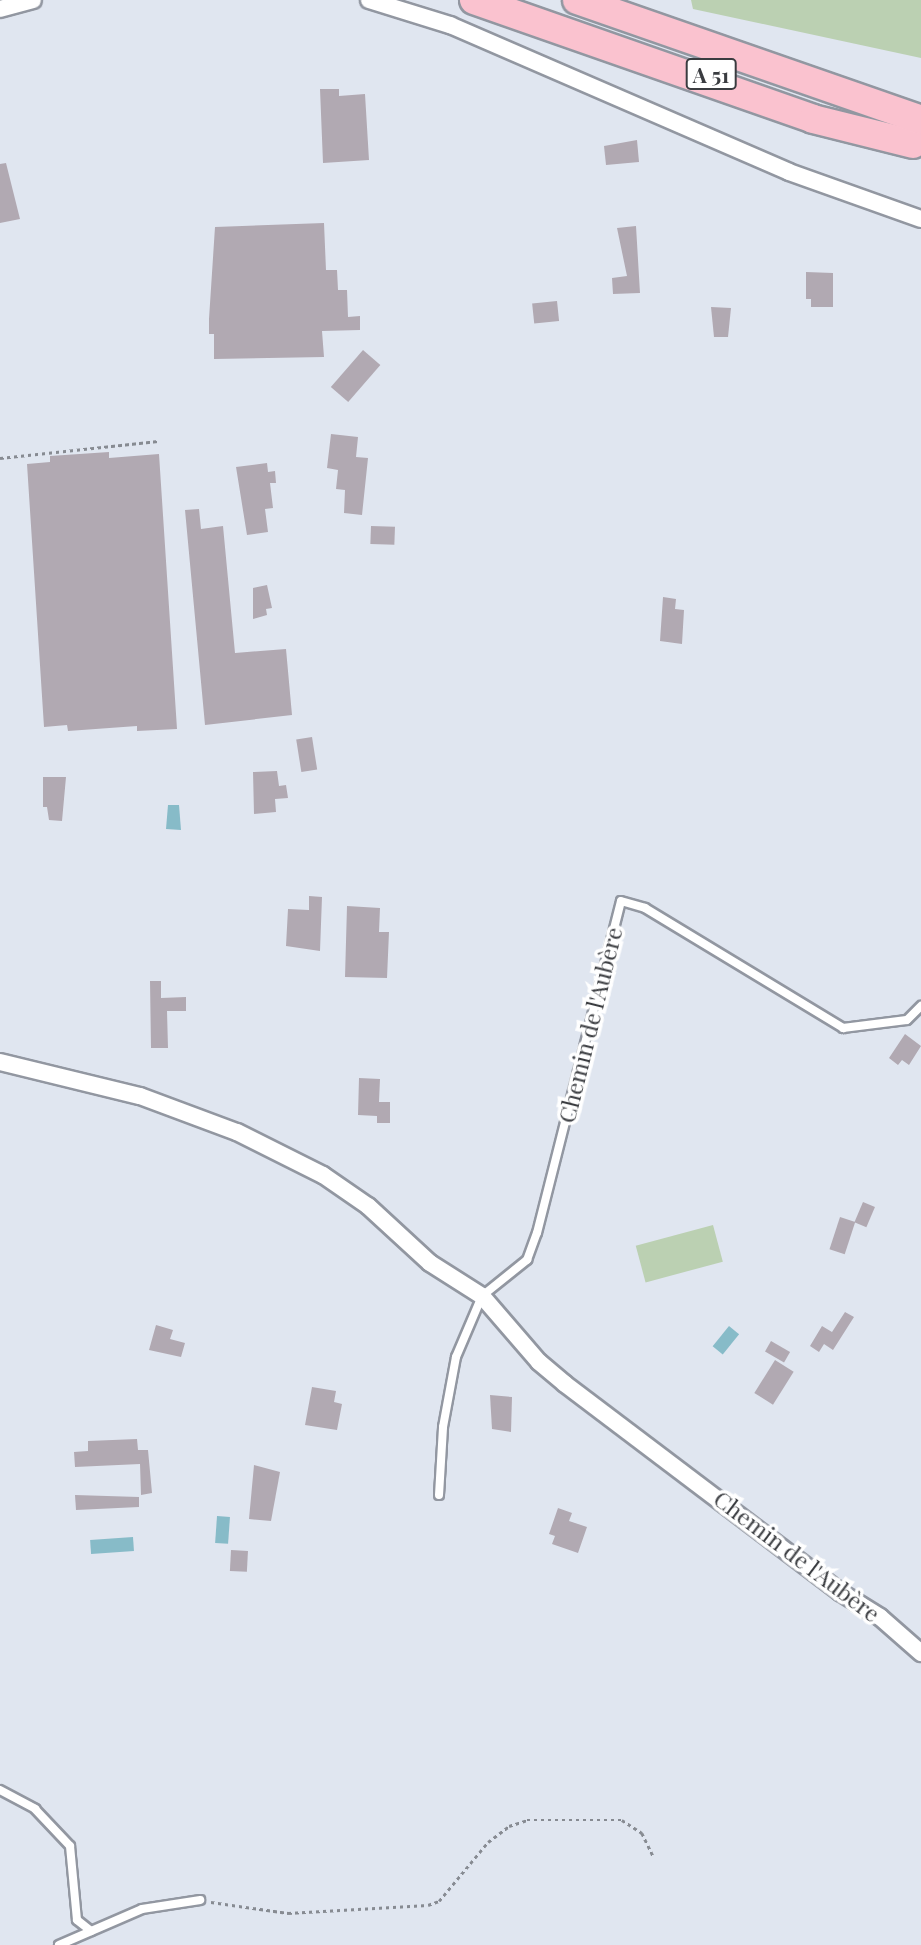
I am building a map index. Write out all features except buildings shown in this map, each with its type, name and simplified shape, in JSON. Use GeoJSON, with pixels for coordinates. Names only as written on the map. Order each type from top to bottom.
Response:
{"type":"FeatureCollection","features":[{"type":"Feature","properties":{"kind":"highway"},"geometry":{"type":"LineString","coordinates":[[474,0],[813,120],[918,137]]}},
{"type":"Feature","properties":{"kind":"highway","name":"A 51"},"geometry":{"type":"LineString","coordinates":[[510,0],[918,137]]}},
{"type":"Feature","properties":{"kind":"highway","name":"A 51"},"geometry":{"type":"LineString","coordinates":[[577,0],[918,137]]}},
{"type":"Feature","properties":{"kind":"street"},"geometry":{"type":"LineString","coordinates":[[0,9],[33,0]]}},
{"type":"Feature","properties":{"kind":"street"},"geometry":{"type":"LineString","coordinates":[[369,0],[450,25],[789,172],[921,219]]}},
{"type":"Feature","properties":{"kind":"street","name":"Chemin de l'Aubère"},"geometry":{"type":"LineString","coordinates":[[0,1062],[139,1096],[291,1156],[368,1206],[430,1263],[482,1296],[539,1362],[565,1384],[840,1592],[880,1617],[921,1653]]}},
{"type":"Feature","properties":{"kind":"lane","name":"Chemin de l'Aubère"},"geometry":{"type":"LineString","coordinates":[[482,1296],[527,1259],[537,1233],[621,901],[645,908],[843,1028],[907,1020],[921,1006]]}},
{"type":"Feature","properties":{"kind":"lane"},"geometry":{"type":"LineString","coordinates":[[439,1495],[443,1427],[456,1357],[482,1296]]}},
{"type":"Feature","properties":{"kind":"lane"},"geometry":{"type":"LineString","coordinates":[[0,1790],[35,1809],[70,1846],[77,1920],[92,1931]]}},
{"type":"Feature","properties":{"kind":"lane"},"geometry":{"type":"LineString","coordinates":[[59,1945],[142,1909],[201,1900]]}},
{"type":"Feature","properties":{"kind":"path"},"geometry":{"type":"LineString","coordinates":[[0,458],[158,441]]}},
{"type":"Feature","properties":{"kind":"path"},"geometry":{"type":"LineString","coordinates":[[201,1900],[288,1913],[428,1905],[439,1901],[488,1842],[509,1826],[527,1820],[622,1820],[642,1833],[653,1856]]}},
{"type":"Feature","properties":{"kind":"green space"},"geometry":{"type":"Polygon","coordinates":[[[691,0],[921,0],[921,58],[693,9],[691,0]]]}},
{"type":"Feature","properties":{"kind":"green space"},"geometry":{"type":"Polygon","coordinates":[[[713,1225],[723,1262],[646,1282],[636,1246],[713,1225]]]}},
{"type":"Feature","properties":{"kind":"water"},"geometry":{"type":"Polygon","coordinates":[[[168,805],[179,805],[181,830],[166,829],[168,805]]]}},
{"type":"Feature","properties":{"kind":"water"},"geometry":{"type":"Polygon","coordinates":[[[729,1326],[739,1334],[723,1354],[713,1346],[729,1326]]]}},
{"type":"Feature","properties":{"kind":"water"},"geometry":{"type":"Polygon","coordinates":[[[217,1516],[230,1517],[228,1544],[215,1543],[217,1516]]]}},
{"type":"Feature","properties":{"kind":"water"},"geometry":{"type":"Polygon","coordinates":[[[133,1537],[134,1551],[91,1554],[90,1540],[133,1537]]]}}]}
